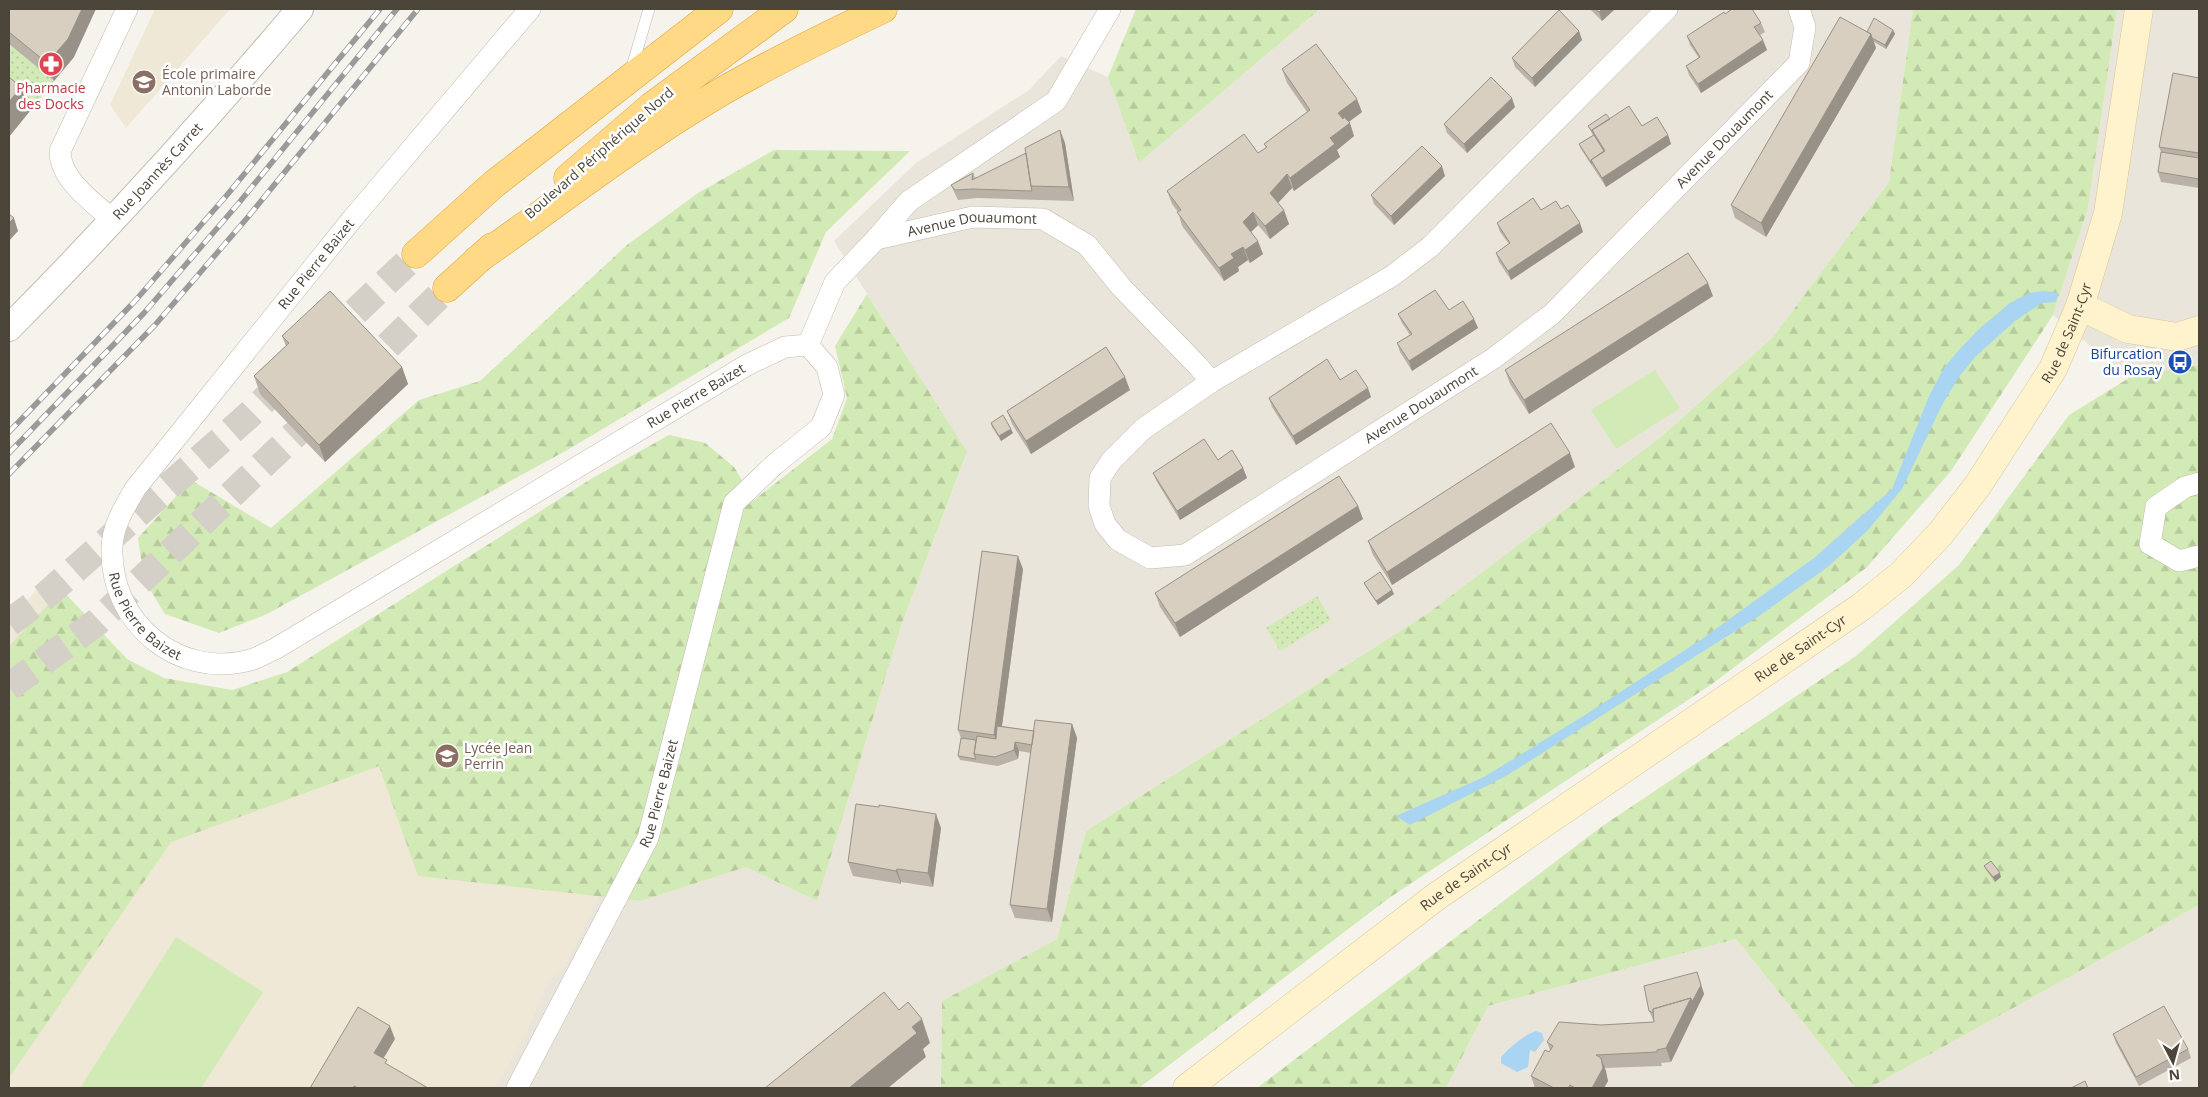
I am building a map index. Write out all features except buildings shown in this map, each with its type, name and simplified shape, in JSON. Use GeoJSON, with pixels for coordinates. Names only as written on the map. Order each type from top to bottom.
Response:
{"type":"FeatureCollection","features":[{"type":"Feature","properties":{"kind":"highway"},"geometry":{"type":"LineString","coordinates":[[572,122],[632,67],[701,9]]}},
{"type":"Feature","properties":{"kind":"highway"},"geometry":{"type":"LineString","coordinates":[[416,254],[494,184],[718,9]]}},
{"type":"Feature","properties":{"kind":"highway","name":"Boulevard Périphérique Nord"},"geometry":{"type":"LineString","coordinates":[[447,288],[626,127],[784,9]]}},
{"type":"Feature","properties":{"kind":"highway"},"geometry":{"type":"LineString","coordinates":[[478,260],[654,134],[720,93],[786,56],[883,9]]}},
{"type":"Feature","properties":{"kind":"main road","name":"Rue de Saint-Cyr"},"geometry":{"type":"LineString","coordinates":[[1188,1088],[1437,896],[1861,607],[1901,575],[1946,526],[1978,486],[2053,370],[2080,306],[2108,214],[2139,9]]}},
{"type":"Feature","properties":{"kind":"main road"},"geometry":{"type":"LineString","coordinates":[[2080,306],[2128,329],[2177,337],[2199,330]]}},
{"type":"Feature","properties":{"kind":"street"},"geometry":{"type":"LineString","coordinates":[[113,220],[72,181],[60,161],[60,151],[126,9]]}},
{"type":"Feature","properties":{"kind":"street","name":"Rue Joannès Carret"},"geometry":{"type":"LineString","coordinates":[[9,328],[113,220],[252,66],[300,9]]}},
{"type":"Feature","properties":{"kind":"street","name":"Rue Pierre Baizet"},"geometry":{"type":"LineString","coordinates":[[517,1088],[648,838],[734,503],[775,464],[821,427],[834,395],[827,367],[808,345],[785,347],[747,365],[275,649],[251,660],[223,664],[196,661],[168,650],[142,630],[124,606],[114,578],[112,548],[119,516],[135,489],[353,218],[530,9]]}},
{"type":"Feature","properties":{"kind":"street"},"geometry":{"type":"LineString","coordinates":[[808,345],[835,282],[909,201],[1056,101],[1110,9]]}},
{"type":"Feature","properties":{"kind":"street","name":"Avenue Douaumont"},"geometry":{"type":"LineString","coordinates":[[1667,9],[1430,247],[1392,276],[1211,382],[1143,429],[1111,461],[1100,478],[1099,506],[1105,524],[1118,540],[1150,558],[1184,555],[1494,358],[1552,314],[1799,63],[1805,27],[1799,9]]}},
{"type":"Feature","properties":{"kind":"street","name":"Avenue Douaumont"},"geometry":{"type":"LineString","coordinates":[[876,239],[973,217],[1044,219],[1087,245],[1122,288],[1199,367],[1211,382]]}},
{"type":"Feature","properties":{"kind":"street"},"geometry":{"type":"LineString","coordinates":[[2199,484],[2185,487],[2156,507],[2150,544],[2179,562],[2199,556]]}},
{"type":"Feature","properties":{"kind":"lane"},"geometry":{"type":"LineString","coordinates":[[632,67],[649,9]]}},
{"type":"Feature","properties":{"kind":"shaded area","name":"École primaire Antonin Laborde"},"geometry":{"type":"Polygon","coordinates":[[[155,9],[230,9],[126,128],[110,105],[155,9]]]}},
{"type":"Feature","properties":{"kind":"shaded area"},"geometry":{"type":"Polygon","coordinates":[[[1320,9],[1913,9],[1889,182],[1773,337],[1662,436],[1427,614],[1086,831],[1057,939],[942,1001],[941,1088],[9,1088],[171,842],[641,901],[746,867],[817,901],[901,626],[967,453],[834,241],[916,163],[1029,90],[1061,56],[1108,77],[1139,163],[1320,9]]]}},
{"type":"Feature","properties":{"kind":"shaded area"},"geometry":{"type":"Polygon","coordinates":[[[2117,9],[2199,9],[2199,365],[2129,378],[2053,315],[2088,208],[2117,9]]]}},
{"type":"Feature","properties":{"kind":"shaded area","name":"Lycée Jean Perrin"},"geometry":{"type":"Polygon","coordinates":[[[669,435],[705,443],[734,467],[706,538],[626,844],[565,966],[548,982],[528,1030],[495,1088],[9,1088],[9,620],[42,584],[209,778],[426,614],[591,479],[669,435]]]}},
{"type":"Feature","properties":{"kind":"shaded area"},"geometry":{"type":"Polygon","coordinates":[[[2199,905],[2199,1088],[1869,1088],[2199,905]]]}},
{"type":"Feature","properties":{"kind":"shaded area"},"geometry":{"type":"Polygon","coordinates":[[[1736,939],[1856,1088],[1446,1088],[1488,1006],[1736,939]]]}},
{"type":"Feature","properties":{"kind":"green space"},"geometry":{"type":"Polygon","coordinates":[[[1136,9],[1320,9],[1139,163],[1108,77],[1136,9]]]}},
{"type":"Feature","properties":{"kind":"green space"},"geometry":{"type":"Polygon","coordinates":[[[1913,9],[2117,9],[2088,208],[2053,315],[1951,471],[1866,568],[1712,684],[1389,898],[1139,1088],[941,1088],[942,1001],[1057,939],[1086,831],[1427,614],[1662,436],[1773,337],[1889,182],[1913,9]]]}},
{"type":"Feature","properties":{"kind":"green space"},"geometry":{"type":"Polygon","coordinates":[[[9,44],[54,81],[30,111],[9,94],[9,44]]]}},
{"type":"Feature","properties":{"kind":"green space"},"geometry":{"type":"Polygon","coordinates":[[[774,150],[910,151],[826,232],[789,318],[569,449],[267,614],[219,633],[165,614],[144,580],[138,538],[191,480],[271,528],[419,400],[480,381],[627,245],[698,193],[774,150]]]}},
{"type":"Feature","properties":{"kind":"green space"},"geometry":{"type":"Polygon","coordinates":[[[867,294],[967,452],[901,626],[817,901],[746,867],[641,901],[418,876],[379,766],[171,842],[9,1078],[9,646],[62,590],[127,659],[164,678],[232,690],[287,672],[591,479],[669,435],[705,443],[734,467],[754,500],[832,439],[847,398],[835,346],[867,294]]]}},
{"type":"Feature","properties":{"kind":"green space"},"geometry":{"type":"Polygon","coordinates":[[[2199,365],[2199,905],[1869,1088],[1856,1088],[1736,939],[1488,1006],[1446,1088],[1257,1088],[1601,827],[1856,656],[1959,565],[2069,415],[2129,378],[2199,365]]]}},
{"type":"Feature","properties":{"kind":"green space"},"geometry":{"type":"Polygon","coordinates":[[[1655,370],[1680,408],[1616,449],[1591,410],[1655,370]]]}},
{"type":"Feature","properties":{"kind":"green space"},"geometry":{"type":"Polygon","coordinates":[[[1317,596],[1331,620],[1280,651],[1266,628],[1317,596]]]}},
{"type":"Feature","properties":{"kind":"green space"},"geometry":{"type":"Polygon","coordinates":[[[176,937],[263,992],[201,1088],[80,1088],[176,937]]]}},
{"type":"Feature","properties":{"kind":"water"},"geometry":{"type":"Polygon","coordinates":[[[2044,291],[2058,293],[2056,302],[2042,303],[2015,321],[1975,357],[1959,377],[1943,403],[1902,489],[1868,530],[1829,566],[1756,618],[1506,776],[1410,825],[1396,816],[1484,777],[1585,715],[1702,639],[1814,558],[1892,489],[1929,396],[1944,368],[1957,352],[1979,329],[2010,303],[2029,293],[2044,291]]]}},
{"type":"Feature","properties":{"kind":"water"},"geometry":{"type":"Polygon","coordinates":[[[1536,1031],[1542,1033],[1544,1040],[1535,1052],[1530,1050],[1528,1067],[1517,1072],[1501,1063],[1501,1057],[1513,1045],[1536,1031]]]}},
{"type":"Feature","properties":{"kind":"tunnel"},"geometry":{"type":"LineString","coordinates":[[325,341],[416,254]]}},
{"type":"Feature","properties":{"kind":"tunnel"},"geometry":{"type":"LineString","coordinates":[[358,375],[447,288]]}},
{"type":"Feature","properties":{"kind":"tunnel"},"geometry":{"type":"LineString","coordinates":[[9,623],[44,597],[248,416],[292,373]]}},
{"type":"Feature","properties":{"kind":"tunnel"},"geometry":{"type":"LineString","coordinates":[[9,687],[97,622],[325,406]]}},
{"type":"Feature","properties":{"kind":"railway"},"geometry":{"type":"LineString","coordinates":[[9,432],[135,301],[227,195],[380,9]]}},
{"type":"Feature","properties":{"kind":"railway"},"geometry":{"type":"LineString","coordinates":[[9,453],[144,313],[238,204],[397,9]]}},
{"type":"Feature","properties":{"kind":"railway"},"geometry":{"type":"LineString","coordinates":[[9,474],[155,325],[248,217],[418,9]]}},
{"type":"Feature","properties":{"kind":"place","name":"Pharmacie des Docks"},"geometry":{"type":"Point","coordinates":[51,64]}},
{"type":"Feature","properties":{"kind":"place","name":"École primaire Antonin Laborde"},"geometry":{"type":"Point","coordinates":[144,82]}},
{"type":"Feature","properties":{"kind":"place","name":"Bifurcation du Rosay"},"geometry":{"type":"Point","coordinates":[2180,362]}},
{"type":"Feature","properties":{"kind":"place","name":"Lycée Jean Perrin"},"geometry":{"type":"Point","coordinates":[447,756]}}]}
